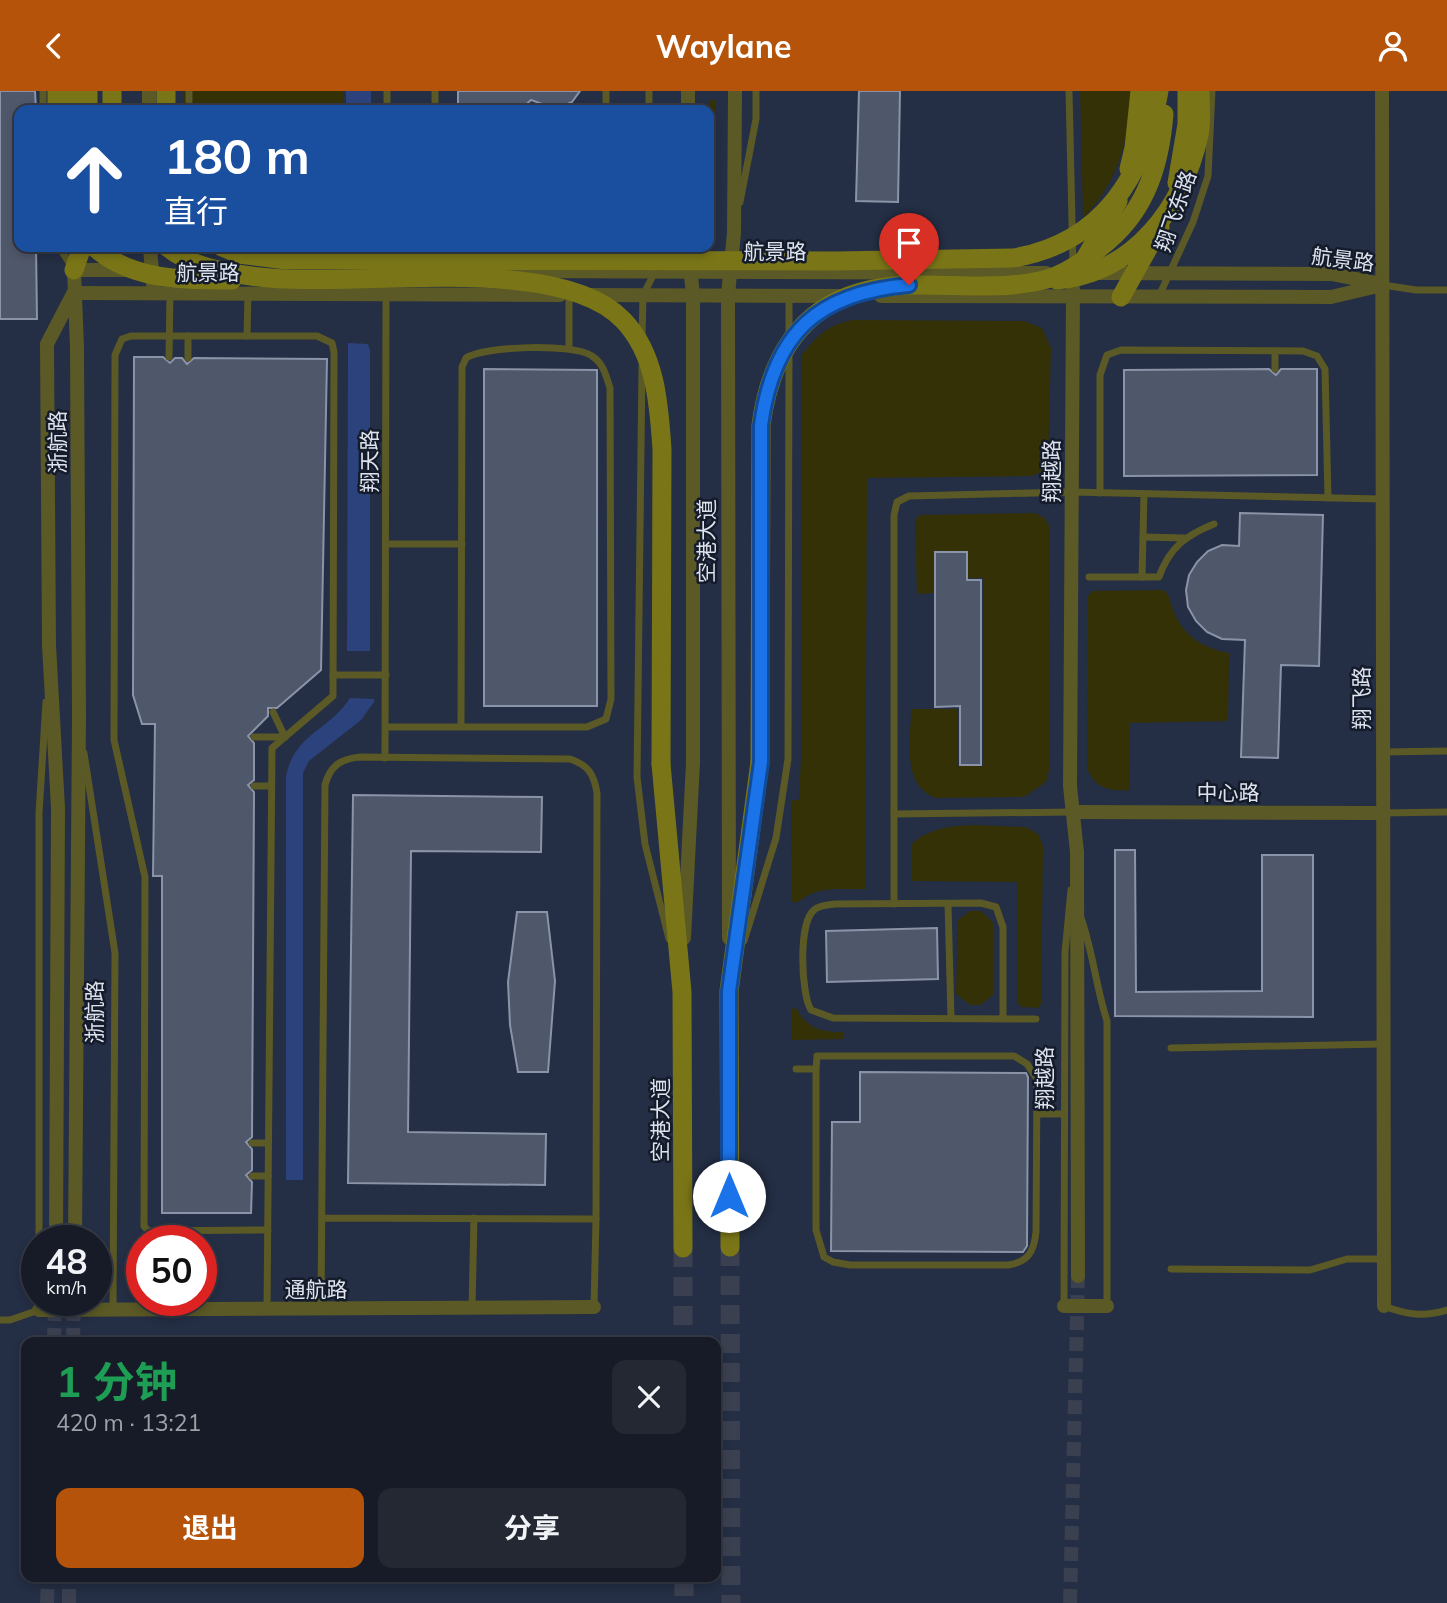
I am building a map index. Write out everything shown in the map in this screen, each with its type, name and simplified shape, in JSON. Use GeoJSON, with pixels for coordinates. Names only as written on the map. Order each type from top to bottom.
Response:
{"type":"FeatureCollection","features":[{"type":"Feature","properties":{"kind":"main road"},"geometry":{"type":"LineString","coordinates":[[1073,273],[1094,248],[1118,201],[1134,148],[1140,91]]}},
{"type":"Feature","properties":{"kind":"main road"},"geometry":{"type":"LineString","coordinates":[[234,252],[286,260],[835,261],[1013,258],[1036,254],[1079,234],[1112,204],[1139,160],[1161,91]]}},
{"type":"Feature","properties":{"kind":"main road"},"geometry":{"type":"LineString","coordinates":[[1042,281],[1064,272],[1094,253],[1136,211],[1151,183],[1161,146],[1161,91]]}},
{"type":"Feature","properties":{"kind":"main road"},"geometry":{"type":"LineString","coordinates":[[1121,297],[1159,229],[1180,175],[1187,91]]}},
{"type":"Feature","properties":{"kind":"main road","name":"空港大道"},"geometry":{"type":"LineString","coordinates":[[730,1247],[729,991],[761,762],[761,425],[766,394],[776,363],[809,317],[832,302],[861,292],[909,285],[1008,285],[1078,278],[1100,269],[1147,236],[1171,209],[1189,167],[1199,132],[1200,91]]}},
{"type":"Feature","properties":{"kind":"main road"},"geometry":{"type":"LineString","coordinates":[[74,252],[74,270]]}},
{"type":"Feature","properties":{"kind":"main road"},"geometry":{"type":"LineString","coordinates":[[74,270],[80,252]]}},
{"type":"Feature","properties":{"kind":"main road"},"geometry":{"type":"LineString","coordinates":[[101,252],[114,262],[136,272],[163,277],[276,280]]}},
{"type":"Feature","properties":{"kind":"main road"},"geometry":{"type":"LineString","coordinates":[[178,252],[199,264],[276,280]]}},
{"type":"Feature","properties":{"kind":"main road","name":"空港大道"},"geometry":{"type":"LineString","coordinates":[[276,280],[510,280],[552,284],[578,291],[602,303],[623,320],[638,342],[659,399],[662,449],[662,764],[682,992],[683,1248]]}},
{"type":"Feature","properties":{"kind":"street","name":"空港大道"},"geometry":{"type":"LineString","coordinates":[[729,991],[728,295],[734,233],[735,91]]}},
{"type":"Feature","properties":{"kind":"street","name":"翔飞路"},"geometry":{"type":"LineString","coordinates":[[1382,91],[1380,499],[1384,1306]]}},
{"type":"Feature","properties":{"kind":"street"},"geometry":{"type":"LineString","coordinates":[[150,252],[150,270],[168,293],[179,270],[171,252]]}},
{"type":"Feature","properties":{"kind":"street","name":"空港大道"},"geometry":{"type":"LineString","coordinates":[[682,992],[693,763],[693,295],[688,252]]}},
{"type":"Feature","properties":{"kind":"street","name":"航景路"},"geometry":{"type":"LineString","coordinates":[[74,270],[1331,274],[1382,284]]}},
{"type":"Feature","properties":{"kind":"street","name":"浙航路"},"geometry":{"type":"LineString","coordinates":[[74,270],[77,348],[79,717],[75,1225]]}},
{"type":"Feature","properties":{"kind":"street","name":"翔越路"},"geometry":{"type":"LineString","coordinates":[[1073,273],[1070,786],[1077,852],[1078,1276]]}},
{"type":"Feature","properties":{"kind":"street","name":"航景路"},"geometry":{"type":"LineString","coordinates":[[74,293],[1331,297],[1382,284]]}},
{"type":"Feature","properties":{"kind":"street","name":"浙航路"},"geometry":{"type":"LineString","coordinates":[[56,1225],[58,808],[50,645],[47,344],[74,293]]}},
{"type":"Feature","properties":{"kind":"street","name":"中心路"},"geometry":{"type":"LineString","coordinates":[[1074,812],[1382,813]]}},
{"type":"Feature","properties":{"kind":"street"},"geometry":{"type":"LineString","coordinates":[[1064,1306],[1107,1305]]}},
{"type":"Feature","properties":{"kind":"street","name":"通航路"},"geometry":{"type":"LineString","coordinates":[[113,1310],[472,1310],[594,1307]]}},
{"type":"Feature","properties":{"kind":"lane"},"geometry":{"type":"LineString","coordinates":[[734,233],[756,119],[756,91]]}},
{"type":"Feature","properties":{"kind":"lane","name":"翔越路"},"geometry":{"type":"LineString","coordinates":[[1069,91],[1073,273]]}},
{"type":"Feature","properties":{"kind":"lane","name":"翔飞东路"},"geometry":{"type":"LineString","coordinates":[[1159,297],[1194,222],[1208,176],[1212,91]]}},
{"type":"Feature","properties":{"kind":"lane"},"geometry":{"type":"LineString","coordinates":[[62,252],[74,270]]}},
{"type":"Feature","properties":{"kind":"lane"},"geometry":{"type":"LineString","coordinates":[[179,270],[189,263],[189,252]]}},
{"type":"Feature","properties":{"kind":"lane","name":"翔天路"},"geometry":{"type":"LineString","coordinates":[[385,758],[387,252]]}},
{"type":"Feature","properties":{"kind":"lane"},"geometry":{"type":"LineString","coordinates":[[538,272],[539,252]]}},
{"type":"Feature","properties":{"kind":"lane"},"geometry":{"type":"LineString","coordinates":[[573,252],[573,272]]}},
{"type":"Feature","properties":{"kind":"lane"},"geometry":{"type":"LineString","coordinates":[[671,252],[654,272],[643,295],[637,776],[645,844],[682,992]]}},
{"type":"Feature","properties":{"kind":"lane"},"geometry":{"type":"LineString","coordinates":[[1382,284],[1416,291],[1447,290]]}},
{"type":"Feature","properties":{"kind":"lane"},"geometry":{"type":"LineString","coordinates":[[168,293],[169,358]]}},
{"type":"Feature","properties":{"kind":"lane"},"geometry":{"type":"LineString","coordinates":[[247,336],[248,294]]}},
{"type":"Feature","properties":{"kind":"lane"},"geometry":{"type":"LineString","coordinates":[[569,295],[569,348]]}},
{"type":"Feature","properties":{"kind":"lane"},"geometry":{"type":"LineString","coordinates":[[729,991],[776,838],[788,759],[789,296]]}},
{"type":"Feature","properties":{"kind":"lane"},"geometry":{"type":"LineString","coordinates":[[267,1310],[268,1230],[271,786],[272,748],[333,696],[334,352],[332,344],[317,336],[169,336],[122,339],[115,355],[114,740],[145,877],[144,1226],[148,1231],[268,1230]]}},
{"type":"Feature","properties":{"kind":"lane"},"geometry":{"type":"LineString","coordinates":[[188,336],[188,358]]}},
{"type":"Feature","properties":{"kind":"lane"},"geometry":{"type":"LineString","coordinates":[[386,727],[461,727],[586,727],[606,719],[610,710],[610,389],[605,369],[584,351],[569,348],[484,351],[466,358],[461,377],[461,727]]}},
{"type":"Feature","properties":{"kind":"lane"},"geometry":{"type":"LineString","coordinates":[[1100,493],[1100,375],[1107,355],[1121,350],[1275,351],[1311,352],[1325,369],[1328,498]]}},
{"type":"Feature","properties":{"kind":"lane"},"geometry":{"type":"LineString","coordinates":[[1275,351],[1275,369]]}},
{"type":"Feature","properties":{"kind":"lane"},"geometry":{"type":"LineString","coordinates":[[894,904],[894,515],[897,502],[909,496],[1072,492],[1380,499]]}},
{"type":"Feature","properties":{"kind":"lane"},"geometry":{"type":"LineString","coordinates":[[1142,577],[1144,494]]}},
{"type":"Feature","properties":{"kind":"lane"},"geometry":{"type":"LineString","coordinates":[[1089,577],[1159,577],[1164,563],[1184,538],[1214,524]]}},
{"type":"Feature","properties":{"kind":"lane"},"geometry":{"type":"LineString","coordinates":[[1143,537],[1184,538]]}},
{"type":"Feature","properties":{"kind":"lane"},"geometry":{"type":"LineString","coordinates":[[386,544],[461,544]]}},
{"type":"Feature","properties":{"kind":"lane","name":"浙航路"},"geometry":{"type":"LineString","coordinates":[[39,1225],[39,813],[50,645]]}},
{"type":"Feature","properties":{"kind":"lane"},"geometry":{"type":"LineString","coordinates":[[333,675],[386,675]]}},
{"type":"Feature","properties":{"kind":"lane"},"geometry":{"type":"LineString","coordinates":[[273,712],[285,737]]}},
{"type":"Feature","properties":{"kind":"lane","name":"浙航路"},"geometry":{"type":"LineString","coordinates":[[79,717],[114,943],[113,1310]]}},
{"type":"Feature","properties":{"kind":"lane"},"geometry":{"type":"LineString","coordinates":[[254,737],[285,737]]}},
{"type":"Feature","properties":{"kind":"lane"},"geometry":{"type":"LineString","coordinates":[[1382,752],[1447,751]]}},
{"type":"Feature","properties":{"kind":"lane"},"geometry":{"type":"LineString","coordinates":[[321,1310],[325,785],[328,772],[337,763],[348,758],[570,759],[589,769],[594,778],[597,793],[594,1307]]}},
{"type":"Feature","properties":{"kind":"lane"},"geometry":{"type":"LineString","coordinates":[[254,786],[271,786]]}},
{"type":"Feature","properties":{"kind":"lane"},"geometry":{"type":"LineString","coordinates":[[894,814],[1074,812]]}},
{"type":"Feature","properties":{"kind":"lane"},"geometry":{"type":"LineString","coordinates":[[1382,813],[1447,813]]}},
{"type":"Feature","properties":{"kind":"lane","name":"翔越路"},"geometry":{"type":"LineString","coordinates":[[1064,1306],[1065,952],[1077,852]]}},
{"type":"Feature","properties":{"kind":"lane"},"geometry":{"type":"LineString","coordinates":[[1003,1019],[1003,927],[999,911],[987,904],[835,904],[814,909],[804,927],[805,1001],[811,1010],[833,1018],[951,1018],[1003,1019],[1036,1019]]}},
{"type":"Feature","properties":{"kind":"lane"},"geometry":{"type":"LineString","coordinates":[[948,904],[951,1018]]}},
{"type":"Feature","properties":{"kind":"lane","name":"翔越路"},"geometry":{"type":"LineString","coordinates":[[1077,908],[1092,949],[1098,995],[1107,1021],[1107,1305]]}},
{"type":"Feature","properties":{"kind":"lane"},"geometry":{"type":"LineString","coordinates":[[1171,1048],[1383,1044]]}},
{"type":"Feature","properties":{"kind":"lane"},"geometry":{"type":"LineString","coordinates":[[817,1056],[1014,1056],[1027,1064],[1037,1079],[1036,1232],[1030,1256],[1021,1263],[850,1265],[832,1262],[824,1257],[816,1230],[817,1069],[817,1056]]}},
{"type":"Feature","properties":{"kind":"lane"},"geometry":{"type":"LineString","coordinates":[[796,1069],[817,1069]]}},
{"type":"Feature","properties":{"kind":"lane"},"geometry":{"type":"LineString","coordinates":[[1037,1114],[1065,1114]]}},
{"type":"Feature","properties":{"kind":"lane"},"geometry":{"type":"LineString","coordinates":[[252,1143],[268,1143]]}},
{"type":"Feature","properties":{"kind":"lane"},"geometry":{"type":"LineString","coordinates":[[252,1176],[268,1176]]}},
{"type":"Feature","properties":{"kind":"lane"},"geometry":{"type":"LineString","coordinates":[[323,1218],[596,1219]]}},
{"type":"Feature","properties":{"kind":"lane"},"geometry":{"type":"LineString","coordinates":[[472,1310],[474,1218]]}},
{"type":"Feature","properties":{"kind":"lane"},"geometry":{"type":"LineString","coordinates":[[1171,1269],[1310,1270],[1348,1259],[1384,1259]]}},
{"type":"Feature","properties":{"kind":"lane"},"geometry":{"type":"LineString","coordinates":[[1384,1306],[1404,1314],[1429,1315],[1447,1310]]}},
{"type":"Feature","properties":{"kind":"lane"},"geometry":{"type":"LineString","coordinates":[[0,1320],[10,1320],[21,1314]]}},
{"type":"Feature","properties":{"kind":"shaded area"},"geometry":{"type":"Polygon","coordinates":[[[0,91],[1447,91],[1447,1603],[0,1603],[0,91]]]}},
{"type":"Feature","properties":{"kind":"shaded area"},"geometry":{"type":"Polygon","coordinates":[[[184,91],[343,91],[343,105],[184,105],[184,91]]]}},
{"type":"Feature","properties":{"kind":"shaded area"},"geometry":{"type":"Polygon","coordinates":[[[1080,91],[1133,91],[1128,127],[1119,160],[1105,190],[1083,218],[1080,91]]]}},
{"type":"Feature","properties":{"kind":"shaded area"},"geometry":{"type":"Polygon","coordinates":[[[709,100],[715,100],[715,240],[714,105],[709,105],[709,100]]]}},
{"type":"Feature","properties":{"kind":"shaded area"},"geometry":{"type":"Polygon","coordinates":[[[854,320],[1024,321],[1042,328],[1051,348],[1048,461],[1043,471],[1032,476],[867,478],[865,889],[821,891],[799,902],[792,902],[791,811],[792,800],[799,800],[801,758],[801,356],[824,332],[837,324],[854,320]]]}},
{"type":"Feature","properties":{"kind":"shaded area"},"geometry":{"type":"Polygon","coordinates":[[[1035,513],[1045,518],[1050,528],[1049,770],[1046,782],[1024,797],[935,798],[924,791],[912,772],[911,709],[958,709],[958,766],[983,766],[983,578],[968,578],[968,551],[934,551],[934,593],[917,594],[915,520],[920,515],[1035,513]]]}},
{"type":"Feature","properties":{"kind":"shaded area"},"geometry":{"type":"Polygon","coordinates":[[[1163,590],[1168,594],[1176,617],[1188,634],[1206,646],[1229,653],[1228,721],[1129,723],[1130,790],[1109,789],[1094,780],[1087,768],[1088,596],[1092,591],[1163,590]]]}},
{"type":"Feature","properties":{"kind":"shaded area"},"geometry":{"type":"Polygon","coordinates":[[[966,825],[1026,827],[1039,835],[1043,847],[1041,1004],[1038,1008],[1021,1007],[1017,1002],[1017,882],[912,881],[912,844],[923,836],[937,830],[966,825]]]}},
{"type":"Feature","properties":{"kind":"shaded area"},"geometry":{"type":"Polygon","coordinates":[[[970,911],[981,911],[993,922],[993,995],[980,1005],[970,1005],[956,994],[958,920],[970,911]]]}},
{"type":"Feature","properties":{"kind":"shaded area"},"geometry":{"type":"Polygon","coordinates":[[[796,1008],[810,1025],[821,1030],[843,1032],[843,1039],[791,1040],[791,1009],[796,1008]]]}},
{"type":"Feature","properties":{"kind":"water"},"geometry":{"type":"Polygon","coordinates":[[[346,91],[371,91],[371,105],[346,105],[346,91]]]}},
{"type":"Feature","properties":{"kind":"water"},"geometry":{"type":"Polygon","coordinates":[[[348,343],[368,344],[370,350],[370,651],[347,651],[348,343]]]}},
{"type":"Feature","properties":{"kind":"water"},"geometry":{"type":"Polygon","coordinates":[[[350,698],[374,699],[374,702],[361,720],[309,761],[303,773],[303,1180],[286,1180],[286,776],[297,750],[342,709],[350,698]]]}},
{"type":"Feature","properties":{"kind":"building"},"geometry":{"type":"Polygon","coordinates":[[[0,91],[35,91],[36,105],[14,105],[14,252],[36,252],[37,319],[0,319],[0,91]]]}},
{"type":"Feature","properties":{"kind":"building"},"geometry":{"type":"Polygon","coordinates":[[[458,91],[580,91],[572,102],[565,105],[545,105],[531,100],[526,105],[458,105],[458,91]]]}},
{"type":"Feature","properties":{"kind":"building"},"geometry":{"type":"Polygon","coordinates":[[[859,91],[900,91],[898,202],[856,201],[859,91]]]}},
{"type":"Feature","properties":{"kind":"building"},"geometry":{"type":"Polygon","coordinates":[[[134,357],[163,357],[170,363],[175,358],[182,358],[187,364],[194,358],[327,359],[321,670],[277,708],[268,708],[268,716],[248,736],[254,743],[254,780],[248,785],[254,792],[252,1137],[246,1142],[252,1149],[252,1170],[246,1175],[252,1182],[251,1213],[162,1213],[162,876],[153,876],[155,724],[142,724],[133,695],[134,357]]]}},
{"type":"Feature","properties":{"kind":"building"},"geometry":{"type":"Polygon","coordinates":[[[484,369],[597,370],[597,706],[484,706],[484,369]]]}},
{"type":"Feature","properties":{"kind":"building"},"geometry":{"type":"Polygon","coordinates":[[[1269,369],[1276,375],[1281,369],[1317,369],[1317,475],[1124,476],[1124,370],[1269,369]]]}},
{"type":"Feature","properties":{"kind":"building"},"geometry":{"type":"Polygon","coordinates":[[[1240,513],[1323,515],[1319,666],[1281,665],[1278,758],[1241,757],[1245,640],[1222,639],[1207,632],[1196,621],[1188,607],[1186,590],[1189,575],[1197,562],[1208,551],[1222,545],[1239,546],[1240,513]]]}},
{"type":"Feature","properties":{"kind":"building"},"geometry":{"type":"Polygon","coordinates":[[[935,552],[967,552],[967,580],[981,580],[981,765],[960,765],[960,706],[935,707],[935,552]]]}},
{"type":"Feature","properties":{"kind":"building"},"geometry":{"type":"Polygon","coordinates":[[[353,795],[542,797],[541,852],[411,851],[408,1132],[546,1134],[545,1185],[348,1183],[353,795]]]}},
{"type":"Feature","properties":{"kind":"building"},"geometry":{"type":"Polygon","coordinates":[[[1115,850],[1135,850],[1136,992],[1262,991],[1262,855],[1313,855],[1313,1017],[1115,1016],[1115,850]]]}},
{"type":"Feature","properties":{"kind":"building"},"geometry":{"type":"Polygon","coordinates":[[[517,912],[547,912],[555,981],[548,1072],[518,1072],[510,1025],[508,982],[517,912]]]}},
{"type":"Feature","properties":{"kind":"building"},"geometry":{"type":"Polygon","coordinates":[[[937,928],[938,979],[827,982],[826,931],[937,928]]]}},
{"type":"Feature","properties":{"kind":"building"},"geometry":{"type":"Polygon","coordinates":[[[860,1072],[1026,1073],[1027,1246],[1023,1252],[831,1251],[832,1122],[860,1122],[860,1072]]]}},
{"type":"Feature","properties":{"kind":"tunnel"},"geometry":{"type":"LineString","coordinates":[[730,1247],[731,1603]]}},
{"type":"Feature","properties":{"kind":"tunnel"},"geometry":{"type":"LineString","coordinates":[[683,1248],[683,1337]]}},
{"type":"Feature","properties":{"kind":"tunnel"},"geometry":{"type":"LineString","coordinates":[[1070,1603],[1078,1276]]}},
{"type":"Feature","properties":{"kind":"tunnel"},"geometry":{"type":"LineString","coordinates":[[54,1337],[55,1316]]}},
{"type":"Feature","properties":{"kind":"tunnel"},"geometry":{"type":"LineString","coordinates":[[73,1337],[74,1316]]}},
{"type":"Feature","properties":{"kind":"tunnel"},"geometry":{"type":"LineString","coordinates":[[47,1603],[48,1582]]}},
{"type":"Feature","properties":{"kind":"tunnel"},"geometry":{"type":"LineString","coordinates":[[69,1582],[69,1603]]}},
{"type":"Feature","properties":{"kind":"tunnel"},"geometry":{"type":"LineString","coordinates":[[684,1582],[684,1603]]}},
{"type":"Feature","properties":{"kind":"route"},"geometry":{"type":"LineString","coordinates":[[729,1196],[729,991],[761,762],[761,425],[766,394],[776,363],[792,337],[809,317],[832,302],[861,292],[909,285]]}}]}
